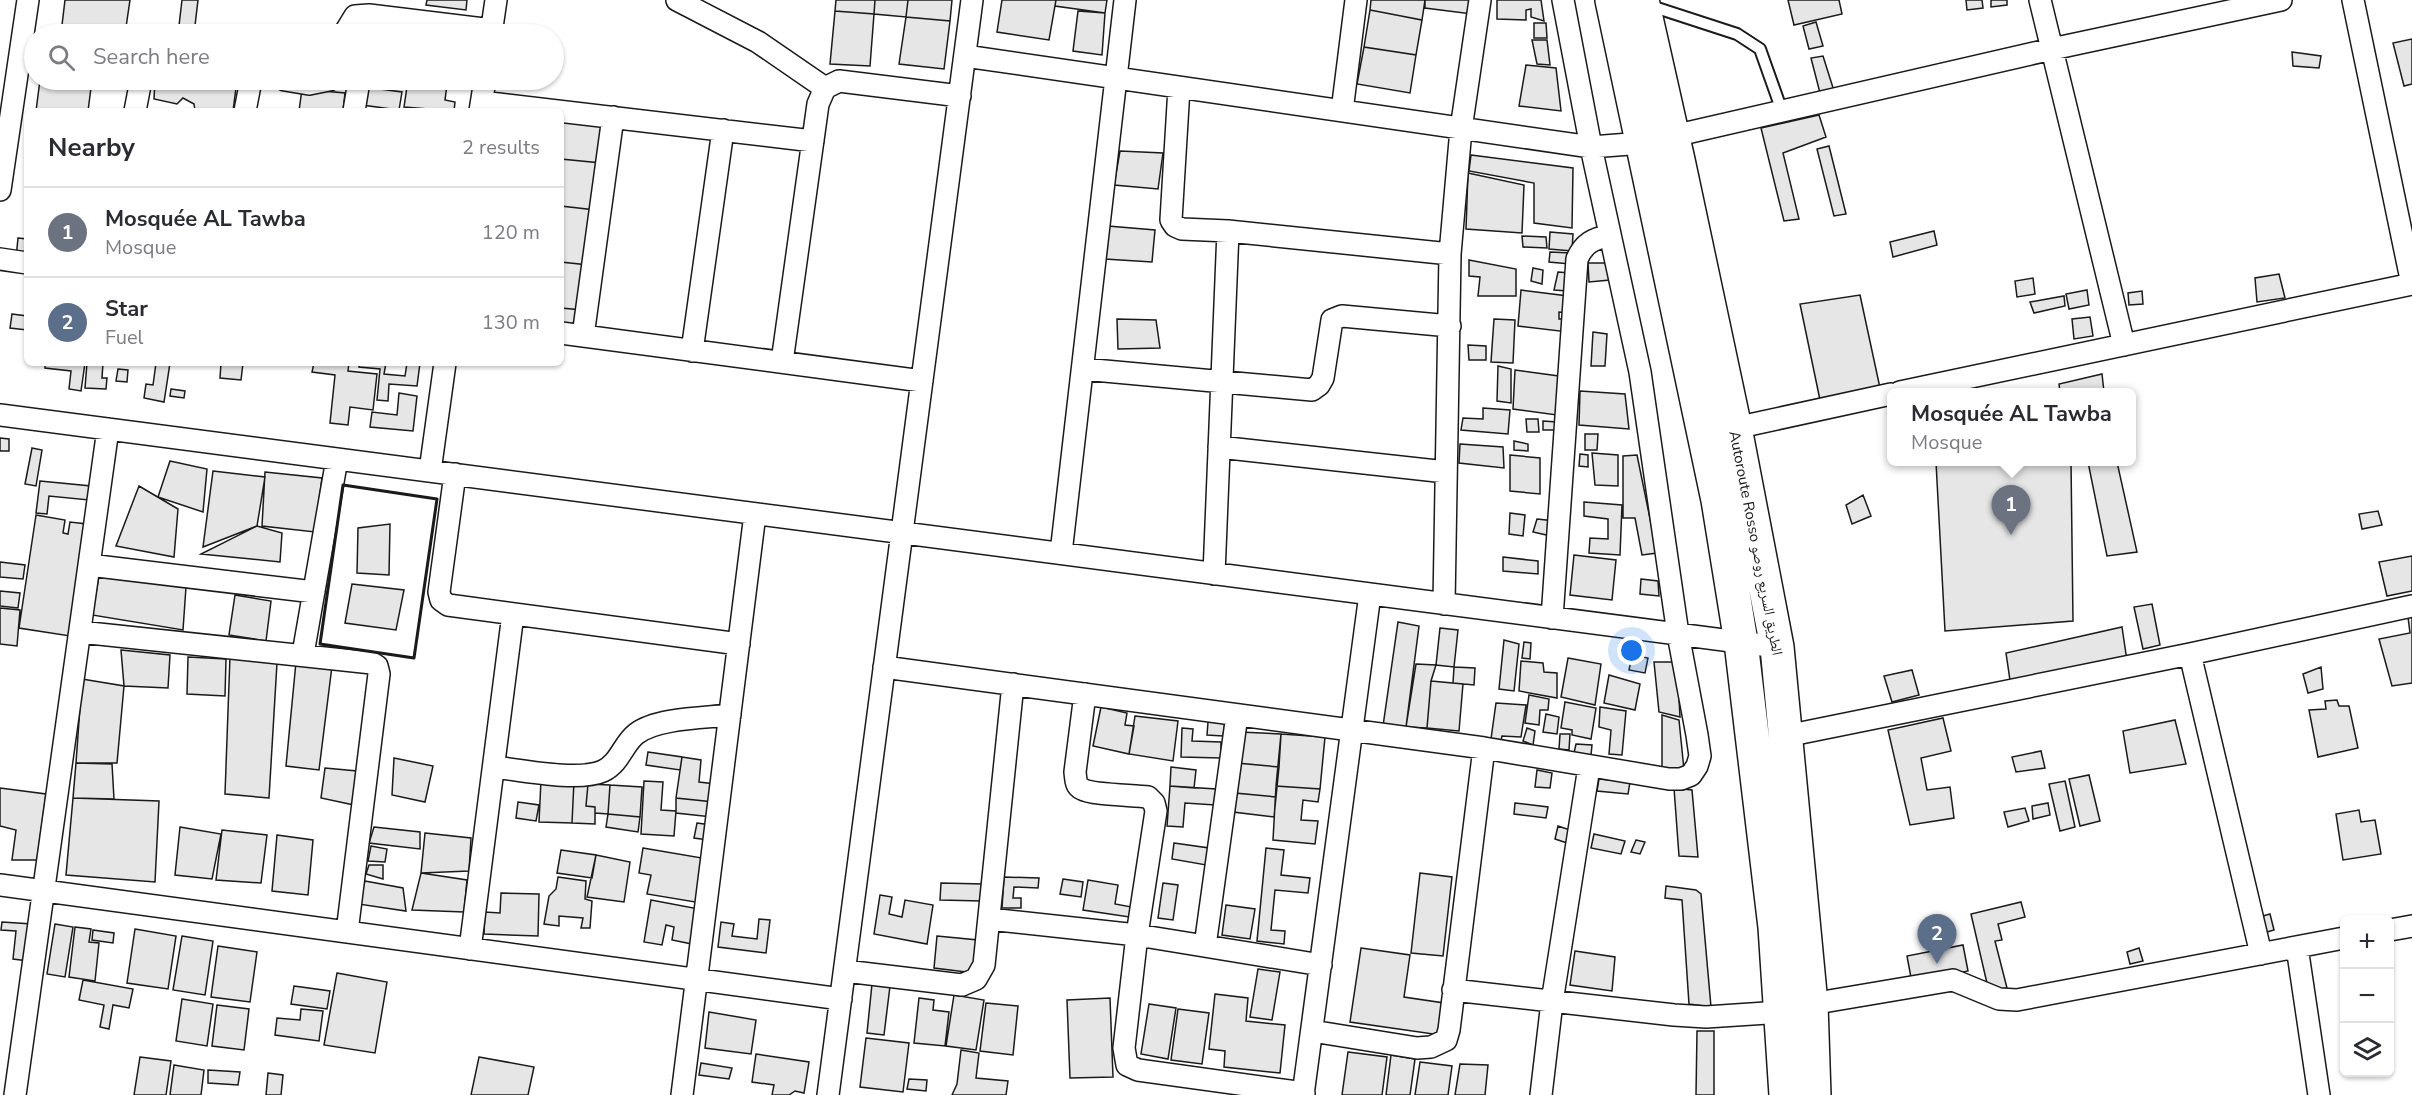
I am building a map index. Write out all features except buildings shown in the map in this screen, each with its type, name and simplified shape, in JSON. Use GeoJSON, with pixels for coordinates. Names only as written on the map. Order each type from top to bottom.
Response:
{"type":"FeatureCollection","features":[{"type":"Feature","properties":{"kind":"highway","name":"Autoroute Rosso الطريق السريع روصو"},"geometry":{"type":"LineString","coordinates":[[1632,1],[1658,140],[1741,642],[1774,927],[1796,1008],[1814,1095]]}},
{"type":"Feature","properties":{"kind":"highway","name":"Autoroute Rosso الطريق السريع روصو"},"geometry":{"type":"LineString","coordinates":[[1658,140],[1735,428],[1777,648],[1786,736],[1796,1008],[1786,1095]]}},
{"type":"Feature","properties":{"kind":"street"},"geometry":{"type":"LineString","coordinates":[[28,0],[29,24]]}},
{"type":"Feature","properties":{"kind":"street"},"geometry":{"type":"LineString","coordinates":[[492,24],[496,0]]}},
{"type":"Feature","properties":{"kind":"street"},"geometry":{"type":"LineString","coordinates":[[676,0],[758,42],[825,88]]}},
{"type":"Feature","properties":{"kind":"street"},"geometry":{"type":"LineString","coordinates":[[828,1095],[972,0]]}},
{"type":"Feature","properties":{"kind":"street"},"geometry":{"type":"LineString","coordinates":[[1061,553],[1125,0]]}},
{"type":"Feature","properties":{"kind":"street"},"geometry":{"type":"LineString","coordinates":[[1342,111],[1356,0]]}},
{"type":"Feature","properties":{"kind":"street"},"geometry":{"type":"LineString","coordinates":[[1444,604],[1450,254],[1461,129],[1480,0]]}},
{"type":"Feature","properties":{"kind":"street"},"geometry":{"type":"LineString","coordinates":[[884,666],[1484,748],[1669,779],[1681,779],[1690,775],[1697,766],[1700,756],[1698,735],[1678,634],[1640,372],[1591,147],[1563,0]]}},
{"type":"Feature","properties":{"kind":"street"},"geometry":{"type":"LineString","coordinates":[[2040,0],[2124,345]]}},
{"type":"Feature","properties":{"kind":"street"},"geometry":{"type":"LineString","coordinates":[[965,56],[1591,147],[1658,140],[2052,49],[2281,0]]}},
{"type":"Feature","properties":{"kind":"street"},"geometry":{"type":"LineString","coordinates":[[1923,388],[2412,284],[2353,0]]}},
{"type":"Feature","properties":{"kind":"street"},"geometry":{"type":"LineString","coordinates":[[350,24],[355,16],[369,15],[434,24]]}},
{"type":"Feature","properties":{"kind":"street"},"geometry":{"type":"LineString","coordinates":[[0,190],[24,63]]}},
{"type":"Feature","properties":{"kind":"street"},"geometry":{"type":"LineString","coordinates":[[782,362],[818,104],[825,88],[839,81],[960,96]]}},
{"type":"Feature","properties":{"kind":"street"},"geometry":{"type":"LineString","coordinates":[[1179,88],[1171,220],[1175,226],[1182,229],[1228,231],[1450,254]]}},
{"type":"Feature","properties":{"kind":"street"},"geometry":{"type":"LineString","coordinates":[[136,108],[139,90]]}},
{"type":"Feature","properties":{"kind":"street"},"geometry":{"type":"LineString","coordinates":[[246,108],[249,90]]}},
{"type":"Feature","properties":{"kind":"street"},"geometry":{"type":"LineString","coordinates":[[354,108],[358,90]]}},
{"type":"Feature","properties":{"kind":"street"},"geometry":{"type":"LineString","coordinates":[[483,90],[481,106],[505,108]]}},
{"type":"Feature","properties":{"kind":"street"},"geometry":{"type":"LineString","coordinates":[[564,113],[813,141]]}},
{"type":"Feature","properties":{"kind":"street"},"geometry":{"type":"LineString","coordinates":[[583,336],[613,117]]}},
{"type":"Feature","properties":{"kind":"street"},"geometry":{"type":"LineString","coordinates":[[692,351],[723,130]]}},
{"type":"Feature","properties":{"kind":"street"},"geometry":{"type":"LineString","coordinates":[[1214,574],[1228,231]]}},
{"type":"Feature","properties":{"kind":"street"},"geometry":{"type":"LineString","coordinates":[[1552,618],[1577,259],[1587,243],[1595,238],[1610,235]]}},
{"type":"Feature","properties":{"kind":"street"},"geometry":{"type":"LineString","coordinates":[[0,259],[24,263]]}},
{"type":"Feature","properties":{"kind":"street"},"geometry":{"type":"LineString","coordinates":[[1083,369],[1312,390],[1319,386],[1323,378],[1332,320],[1342,316],[1450,326]]}},
{"type":"Feature","properties":{"kind":"street"},"geometry":{"type":"LineString","coordinates":[[564,333],[922,381]]}},
{"type":"Feature","properties":{"kind":"street"},"geometry":{"type":"LineString","coordinates":[[430,471],[445,366]]}},
{"type":"Feature","properties":{"kind":"street"},"geometry":{"type":"LineString","coordinates":[[1735,428],[1887,395]]}},
{"type":"Feature","properties":{"kind":"street"},"geometry":{"type":"LineString","coordinates":[[0,415],[1777,648]]}},
{"type":"Feature","properties":{"kind":"street"},"geometry":{"type":"LineString","coordinates":[[15,1095],[108,429]]}},
{"type":"Feature","properties":{"kind":"street"},"geometry":{"type":"LineString","coordinates":[[1219,447],[1446,472]]}},
{"type":"Feature","properties":{"kind":"street"},"geometry":{"type":"LineString","coordinates":[[303,654],[337,459]]}},
{"type":"Feature","properties":{"kind":"street"},"geometry":{"type":"LineString","coordinates":[[455,474],[439,592],[441,600],[448,605],[739,644]]}},
{"type":"Feature","properties":{"kind":"street"},"geometry":{"type":"LineString","coordinates":[[682,1095],[755,514]]}},
{"type":"Feature","properties":{"kind":"street"},"geometry":{"type":"LineString","coordinates":[[89,565],[314,592]]}},
{"type":"Feature","properties":{"kind":"street"},"geometry":{"type":"LineString","coordinates":[[1085,694],[1075,772],[1076,784],[1081,789],[1090,791],[1148,797],[1154,803],[1156,811],[1137,935],[1124,1048],[1128,1065],[1172,1085],[1304,1094],[1370,594]]}},
{"type":"Feature","properties":{"kind":"street"},"geometry":{"type":"LineString","coordinates":[[1786,736],[2190,654],[2412,606]]}},
{"type":"Feature","properties":{"kind":"street"},"geometry":{"type":"LineString","coordinates":[[470,949],[513,614]]}},
{"type":"Feature","properties":{"kind":"street"},"geometry":{"type":"LineString","coordinates":[[80,632],[303,654],[372,663],[377,666],[379,674],[347,932]]}},
{"type":"Feature","properties":{"kind":"street"},"geometry":{"type":"LineString","coordinates":[[2190,654],[2261,954]]}},
{"type":"Feature","properties":{"kind":"street"},"geometry":{"type":"LineString","coordinates":[[844,971],[962,985],[976,979],[984,965],[1013,684]]}},
{"type":"Feature","properties":{"kind":"street"},"geometry":{"type":"LineString","coordinates":[[494,767],[562,775],[590,775],[604,771],[620,757],[635,734],[657,724],[730,715]]}},
{"type":"Feature","properties":{"kind":"street"},"geometry":{"type":"LineString","coordinates":[[1205,946],[1237,715]]}},
{"type":"Feature","properties":{"kind":"street"},"geometry":{"type":"LineString","coordinates":[[1312,1031],[1417,1048],[1431,1047],[1446,1040],[1484,748]]}},
{"type":"Feature","properties":{"kind":"street"},"geometry":{"type":"LineString","coordinates":[[1541,1095],[1552,1002],[1588,766]]}},
{"type":"Feature","properties":{"kind":"street"},"geometry":{"type":"LineString","coordinates":[[0,885],[841,999]]}},
{"type":"Feature","properties":{"kind":"street"},"geometry":{"type":"LineString","coordinates":[[989,919],[1137,935],[1321,965]]}},
{"type":"Feature","properties":{"kind":"street"},"geometry":{"type":"LineString","coordinates":[[2394,929],[2412,926]]}},
{"type":"Feature","properties":{"kind":"street"},"geometry":{"type":"LineString","coordinates":[[1453,990],[1706,1017],[1796,1008],[1953,980],[1999,999],[2017,1000],[2340,939]]}},
{"type":"Feature","properties":{"kind":"street"},"geometry":{"type":"LineString","coordinates":[[2297,947],[2319,1095]]}},
{"type":"Feature","properties":{"kind":"lane"},"geometry":{"type":"LineString","coordinates":[[1632,1],[1737,34],[1760,49],[1782,111]]}},
{"type":"Feature","properties":{"kind":"wall"},"geometry":{"type":"LineString","coordinates":[[343,485],[437,499],[414,658],[320,644],[343,485]]}},
{"type":"Feature","properties":{"kind":"place","name":"Mosquée AL Tawba"},"geometry":{"type":"Point","coordinates":[2011,535]}},
{"type":"Feature","properties":{"kind":"place","name":"Star"},"geometry":{"type":"Point","coordinates":[1937,964]}}]}
